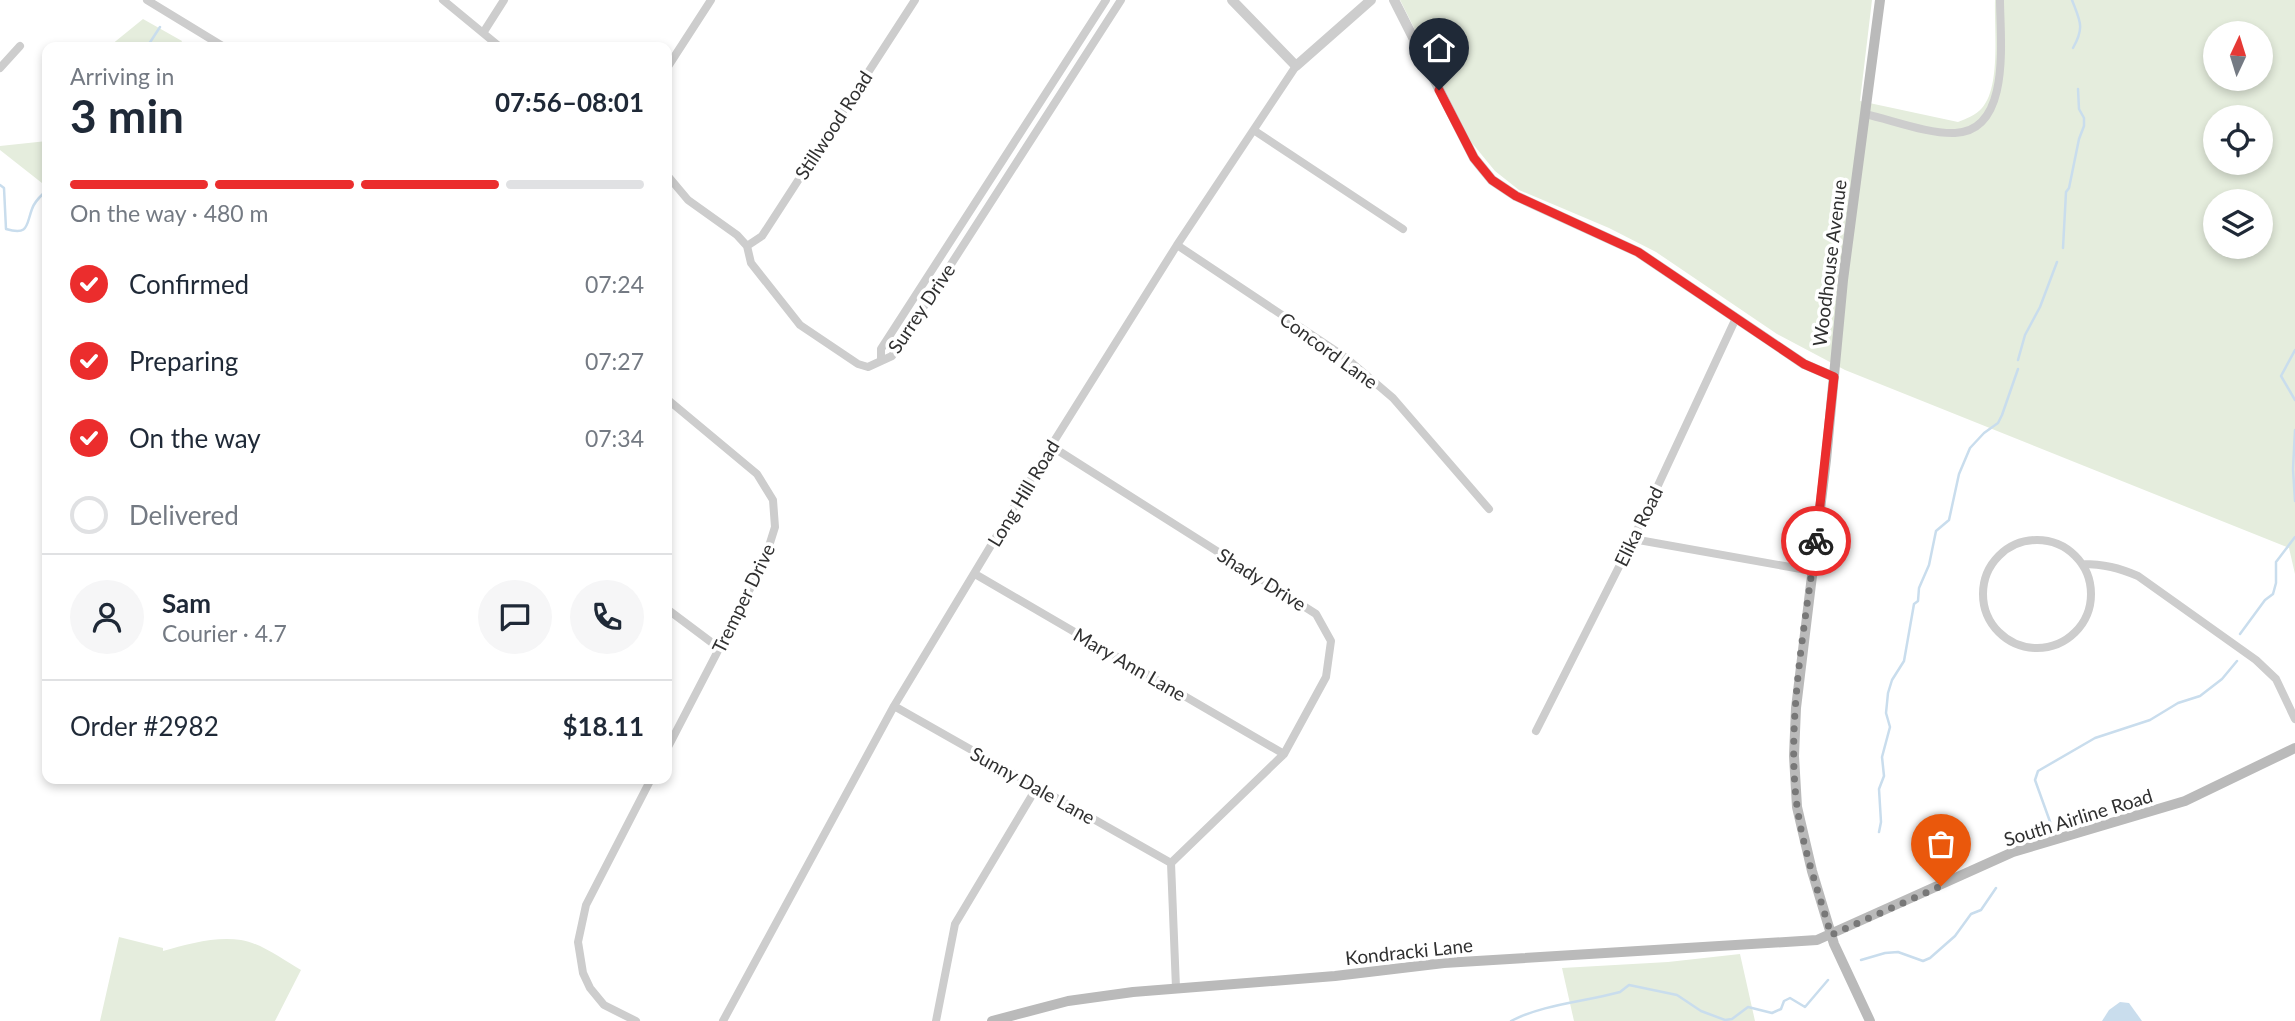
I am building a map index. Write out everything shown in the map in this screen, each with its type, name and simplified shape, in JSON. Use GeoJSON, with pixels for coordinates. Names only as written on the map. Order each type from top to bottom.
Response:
{"type":"FeatureCollection","features":[{"type":"Feature","properties":{"kind":"main road","name":"Woodhouse Avenue"},"geometry":{"type":"LineString","coordinates":[[1870,1021],[1831,935],[1803,838],[1795,782],[1796,708],[1843,280],[1880,0]]}},
{"type":"Feature","properties":{"kind":"main road","name":"South Airline Road"},"geometry":{"type":"LineString","coordinates":[[1831,935],[2014,852],[2185,801],[2295,748]]}},
{"type":"Feature","properties":{"kind":"main road","name":"Kondracki Lane"},"geometry":{"type":"LineString","coordinates":[[992,1021],[1068,1001],[1176,988],[1476,961],[1809,941],[1831,935]]}},
{"type":"Feature","properties":{"kind":"street"},"geometry":{"type":"LineString","coordinates":[[147,0],[216,42]]}},
{"type":"Feature","properties":{"kind":"street"},"geometry":{"type":"LineString","coordinates":[[443,0],[494,42]]}},
{"type":"Feature","properties":{"kind":"street"},"geometry":{"type":"LineString","coordinates":[[483,33],[503,0]]}},
{"type":"Feature","properties":{"kind":"street"},"geometry":{"type":"LineString","coordinates":[[672,60],[711,0]]}},
{"type":"Feature","properties":{"kind":"street","name":"Stillwood Road"},"geometry":{"type":"LineString","coordinates":[[747,246],[762,236],[915,0]]}},
{"type":"Feature","properties":{"kind":"street","name":"Surrey Drive"},"geometry":{"type":"LineString","coordinates":[[1106,0],[881,349],[881,361],[892,356],[1121,0]]}},
{"type":"Feature","properties":{"kind":"street"},"geometry":{"type":"LineString","coordinates":[[1231,0],[1296,66]]}},
{"type":"Feature","properties":{"kind":"street","name":"Long Hill Road"},"geometry":{"type":"LineString","coordinates":[[723,1021],[894,706],[1051,446],[1177,245],[1296,66],[1371,0]]}},
{"type":"Feature","properties":{"kind":"street"},"geometry":{"type":"LineString","coordinates":[[1394,0],[1474,158],[1492,180],[1516,196],[1638,252],[1804,364],[1834,377]]}},
{"type":"Feature","properties":{"kind":"street"},"geometry":{"type":"LineString","coordinates":[[1865,114],[1929,130],[1956,133],[1972,128],[1982,121],[1992,109],[1998,93],[2000,0]]}},
{"type":"Feature","properties":{"kind":"street"},"geometry":{"type":"LineString","coordinates":[[0,68],[20,46]]}},
{"type":"Feature","properties":{"kind":"street"},"geometry":{"type":"LineString","coordinates":[[1255,131],[1403,229]]}},
{"type":"Feature","properties":{"kind":"street"},"geometry":{"type":"LineString","coordinates":[[672,181],[688,200],[737,235],[747,246],[751,263],[800,325],[858,365],[868,367],[881,361]]}},
{"type":"Feature","properties":{"kind":"street","name":"Concord Lane"},"geometry":{"type":"LineString","coordinates":[[1177,245],[1345,357],[1393,398],[1489,509]]}},
{"type":"Feature","properties":{"kind":"street","name":"Elika Road"},"geometry":{"type":"LineString","coordinates":[[1536,731],[1633,539],[1736,318]]}},
{"type":"Feature","properties":{"kind":"street","name":"Tremper Drive"},"geometry":{"type":"LineString","coordinates":[[672,403],[757,474],[769,490],[775,510],[771,547],[672,739]]}},
{"type":"Feature","properties":{"kind":"street","name":"Shady Drive"},"geometry":{"type":"LineString","coordinates":[[1051,446],[1317,614],[1331,641],[1326,677],[1284,754],[1171,863]]}},
{"type":"Feature","properties":{"kind":"street"},"geometry":{"type":"LineString","coordinates":[[1633,539],[1812,572]]}},
{"type":"Feature","properties":{"kind":"street"},"geometry":{"type":"LineString","coordinates":[[2082,564],[2091,591],[2090,605],[2085,619],[2067,640],[2047,647],[2025,648],[2000,635],[1991,624],[1982,597],[1983,583],[1992,564],[2007,549],[2019,542],[2048,541],[2073,554],[2082,564],[2118,567],[2138,576],[2256,660],[2276,678],[2295,719]]}},
{"type":"Feature","properties":{"kind":"street","name":"Mary Ann Lane"},"geometry":{"type":"LineString","coordinates":[[975,574],[1284,754]]}},
{"type":"Feature","properties":{"kind":"street"},"geometry":{"type":"LineString","coordinates":[[672,613],[719,648]]}},
{"type":"Feature","properties":{"kind":"street","name":"Sunny Dale Lane"},"geometry":{"type":"LineString","coordinates":[[894,706],[1171,863]]}},
{"type":"Feature","properties":{"kind":"street"},"geometry":{"type":"LineString","coordinates":[[636,1021],[604,1005],[590,988],[583,973],[578,942],[586,905],[648,784]]}},
{"type":"Feature","properties":{"kind":"street"},"geometry":{"type":"LineString","coordinates":[[936,1021],[955,924],[1037,787]]}},
{"type":"Feature","properties":{"kind":"street"},"geometry":{"type":"LineString","coordinates":[[1171,863],[1176,988]]}},
{"type":"Feature","properties":{"kind":"green space"},"geometry":{"type":"Polygon","coordinates":[[[1400,0],[1872,0],[1860,101],[1958,122],[1982,108],[1992,86],[1995,0],[2295,0],[2295,574],[2289,548],[1845,370],[1777,334],[1656,252],[1609,228],[1519,190],[1495,171],[1472,143],[1400,0]]]}},
{"type":"Feature","properties":{"kind":"green space"},"geometry":{"type":"Polygon","coordinates":[[[143,19],[182,41],[182,42],[115,42],[143,19]]]}},
{"type":"Feature","properties":{"kind":"green space"},"geometry":{"type":"Polygon","coordinates":[[[42,142],[42,183],[0,150],[0,146],[42,142]]]}},
{"type":"Feature","properties":{"kind":"green space"},"geometry":{"type":"Polygon","coordinates":[[[119,937],[163,948],[163,951],[212,940],[241,940],[264,948],[301,970],[275,1021],[100,1021],[119,937]]]}},
{"type":"Feature","properties":{"kind":"green space"},"geometry":{"type":"Polygon","coordinates":[[[1740,954],[1755,1021],[1574,1021],[1562,968],[1668,962],[1740,954]]]}},
{"type":"Feature","properties":{"kind":"water"},"geometry":{"type":"Polygon","coordinates":[[[2120,1002],[2129,1003],[2142,1021],[2102,1021],[2109,1010],[2120,1002]]]}},
{"type":"Feature","properties":{"kind":"waterway"},"geometry":{"type":"LineString","coordinates":[[2072,0],[2080,24],[2079,35],[2073,48]]}},
{"type":"Feature","properties":{"kind":"waterway"},"geometry":{"type":"LineString","coordinates":[[150,42],[160,27]]}},
{"type":"Feature","properties":{"kind":"waterway"},"geometry":{"type":"LineString","coordinates":[[2063,248],[2066,192],[2084,126],[2084,118],[2079,109],[2078,89]]}},
{"type":"Feature","properties":{"kind":"waterway"},"geometry":{"type":"LineString","coordinates":[[0,185],[4,188],[6,229],[13,231],[25,228],[35,203],[42,194]]}},
{"type":"Feature","properties":{"kind":"waterway"},"geometry":{"type":"LineString","coordinates":[[2018,360],[2025,335],[2040,307],[2057,262]]}},
{"type":"Feature","properties":{"kind":"waterway"},"geometry":{"type":"LineString","coordinates":[[2295,350],[2281,376],[2295,400]]}},
{"type":"Feature","properties":{"kind":"waterway"},"geometry":{"type":"LineString","coordinates":[[1879,832],[1879,789],[1884,776],[1882,757],[1890,727],[1886,713],[1888,693],[1892,680],[1904,661],[1914,604],[1918,601],[1919,588],[1929,565],[1936,531],[1949,520],[1959,474],[1970,448],[1998,423],[2018,369]]}},
{"type":"Feature","properties":{"kind":"waterway"},"geometry":{"type":"LineString","coordinates":[[2295,430],[2295,501]]}},
{"type":"Feature","properties":{"kind":"waterway"},"geometry":{"type":"LineString","coordinates":[[2240,634],[2265,600],[2273,594],[2276,562],[2295,537]]}},
{"type":"Feature","properties":{"kind":"waterway"},"geometry":{"type":"LineString","coordinates":[[2053,830],[2035,780],[2038,771],[2095,738],[2150,720],[2178,703],[2200,696],[2222,679],[2237,661]]}},
{"type":"Feature","properties":{"kind":"waterway"},"geometry":{"type":"LineString","coordinates":[[1861,960],[1898,952],[1923,961],[1930,958],[1955,936],[1971,914],[1981,910],[1996,888]]}},
{"type":"Feature","properties":{"kind":"waterway"},"geometry":{"type":"LineString","coordinates":[[1511,1021],[1550,1007],[1620,992],[1629,985],[1677,995],[1701,1011],[1725,1020],[1732,1019],[1748,1007],[1772,1013],[1781,1009],[1784,1001],[1790,998],[1805,1007],[1828,980]]}},
{"type":"Feature","properties":{"kind":"way so far"},"geometry":{"type":"LineString","coordinates":[[1816,541],[1796,708],[1794,774],[1800,824],[1831,935],[1941,886]]}},
{"type":"Feature","properties":{"kind":"route"},"geometry":{"type":"LineString","coordinates":[[1439,90],[1474,158],[1492,180],[1516,196],[1638,252],[1804,364],[1834,377],[1816,541]]}}]}
